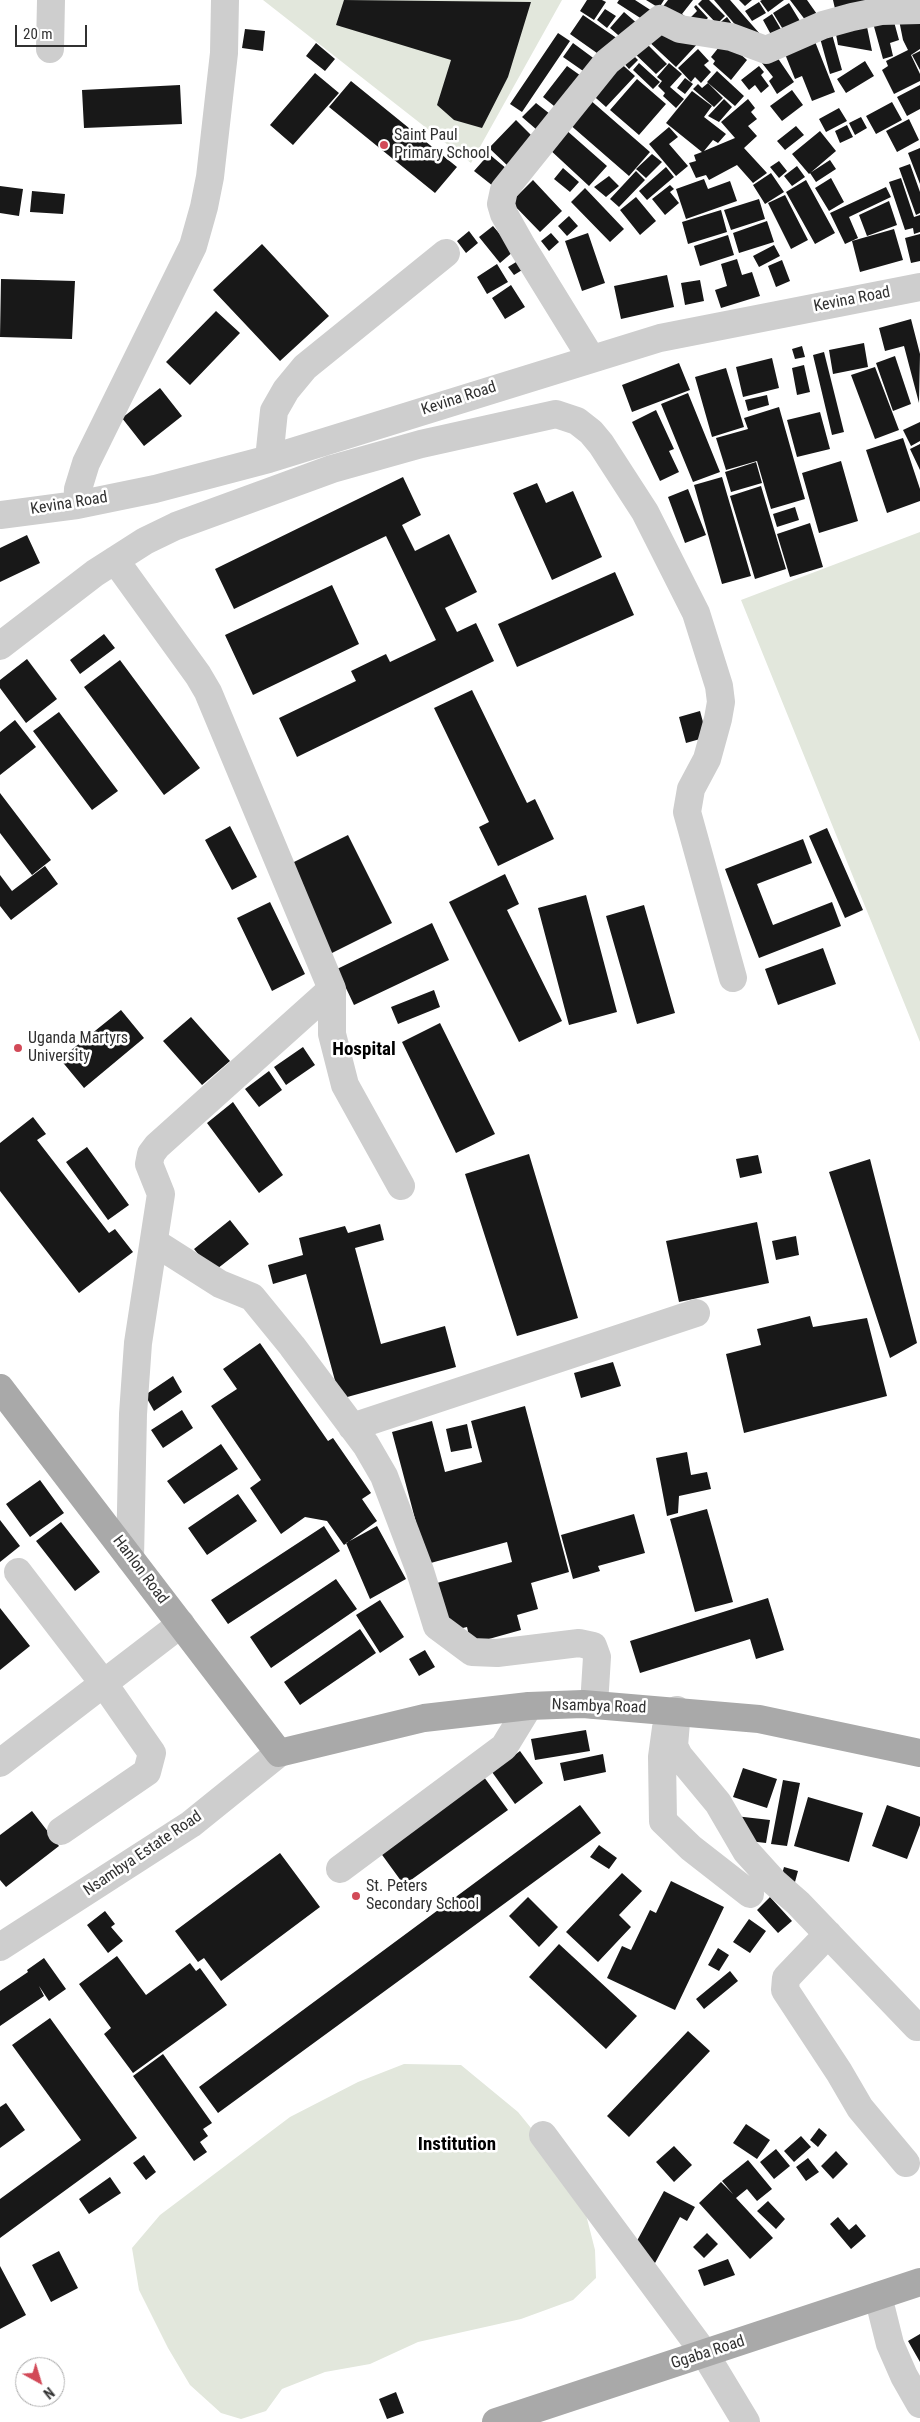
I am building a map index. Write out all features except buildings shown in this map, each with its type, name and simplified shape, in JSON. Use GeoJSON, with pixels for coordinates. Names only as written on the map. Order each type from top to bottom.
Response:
{"type":"FeatureCollection","features":[{"type":"Feature","properties":{"kind":"main road","name":"Hanlon Road"},"geometry":{"type":"LineString","coordinates":[[0,1388],[279,1753]]}},
{"type":"Feature","properties":{"kind":"main road","name":"Nsambya Road"},"geometry":{"type":"LineString","coordinates":[[279,1753],[424,1718],[529,1706],[594,1705],[759,1718],[920,1753]]}},
{"type":"Feature","properties":{"kind":"main road","name":"Ggaba Road"},"geometry":{"type":"LineString","coordinates":[[496,2422],[920,2282]]}},
{"type":"Feature","properties":{"kind":"street"},"geometry":{"type":"LineString","coordinates":[[50,49],[51,0]]}},
{"type":"Feature","properties":{"kind":"street"},"geometry":{"type":"LineString","coordinates":[[77,505],[78,489],[86,463],[193,246],[210,177],[224,53],[225,0]]}},
{"type":"Feature","properties":{"kind":"street"},"geometry":{"type":"LineString","coordinates":[[591,358],[522,246],[504,214],[501,204],[504,190],[608,62],[660,19],[680,29],[731,37],[766,50],[823,25],[852,17],[881,12],[920,10]]}},
{"type":"Feature","properties":{"kind":"street"},"geometry":{"type":"LineString","coordinates":[[269,459],[274,410],[286,390],[304,367],[446,252]]}},
{"type":"Feature","properties":{"kind":"street","name":"Kevina Road"},"geometry":{"type":"LineString","coordinates":[[0,515],[77,505],[155,488],[269,459],[660,338],[920,287]]}},
{"type":"Feature","properties":{"kind":"street"},"geometry":{"type":"LineString","coordinates":[[0,646],[114,560],[145,541],[176,526],[332,469],[421,444],[556,414],[577,421],[591,432],[601,444],[645,512],[696,613],[719,686],[721,702],[718,718],[707,758],[690,789],[687,812],[733,978]]}},
{"type":"Feature","properties":{"kind":"street"},"geometry":{"type":"LineString","coordinates":[[114,560],[198,675],[208,692],[332,989],[332,1034],[345,1085],[401,1186]]}},
{"type":"Feature","properties":{"kind":"street"},"geometry":{"type":"LineString","coordinates":[[130,1558],[133,1414],[137,1360],[161,1194],[149,1164],[151,1154],[156,1146],[332,989]]}},
{"type":"Feature","properties":{"kind":"street"},"geometry":{"type":"LineString","coordinates":[[154,1242],[220,1284],[252,1297],[292,1346],[352,1427],[384,1476],[420,1571],[438,1626],[472,1652],[497,1653],[579,1643],[593,1646],[597,1657],[594,1705]]}},
{"type":"Feature","properties":{"kind":"street"},"geometry":{"type":"LineString","coordinates":[[352,1427],[696,1313]]}},
{"type":"Feature","properties":{"kind":"street"},"geometry":{"type":"LineString","coordinates":[[18,1572],[104,1684],[152,1753],[147,1772],[61,1831]]}},
{"type":"Feature","properties":{"kind":"street"},"geometry":{"type":"LineString","coordinates":[[0,1763],[181,1624]]}},
{"type":"Feature","properties":{"kind":"street"},"geometry":{"type":"LineString","coordinates":[[340,1869],[504,1747],[529,1706]]}},
{"type":"Feature","properties":{"kind":"street"},"geometry":{"type":"LineString","coordinates":[[673,1710],[662,1757],[663,1821],[691,1848],[750,1894]]}},
{"type":"Feature","properties":{"kind":"street"},"geometry":{"type":"LineString","coordinates":[[673,1710],[674,1746],[679,1756],[718,1803],[746,1851],[774,1882],[828,1934],[917,2027]]}},
{"type":"Feature","properties":{"kind":"street","name":"Nsambya Estate Road"},"geometry":{"type":"LineString","coordinates":[[0,1947],[191,1824],[279,1753]]}},
{"type":"Feature","properties":{"kind":"street"},"geometry":{"type":"LineString","coordinates":[[828,1934],[786,1978],[785,1990],[840,2072],[860,2108],[906,2163]]}},
{"type":"Feature","properties":{"kind":"street"},"geometry":{"type":"LineString","coordinates":[[543,2135],[705,2354],[746,2422]]}},
{"type":"Feature","properties":{"kind":"street"},"geometry":{"type":"LineString","coordinates":[[878,2296],[890,2344],[904,2376],[920,2404]]}},
{"type":"Feature","properties":{"kind":"shaded area"},"geometry":{"type":"Polygon","coordinates":[[[263,0],[562,0],[471,163],[263,0]]]}},
{"type":"Feature","properties":{"kind":"shaded area"},"geometry":{"type":"Polygon","coordinates":[[[920,532],[920,1042],[741,600],[920,532]]]}},
{"type":"Feature","properties":{"kind":"shaded area"},"geometry":{"type":"Polygon","coordinates":[[[404,2064],[461,2065],[518,2112],[579,2187],[595,2250],[596,2278],[573,2300],[521,2319],[418,2342],[370,2364],[325,2372],[282,2389],[266,2411],[241,2419],[221,2413],[190,2385],[168,2348],[139,2290],[132,2248],[160,2215],[290,2117],[358,2082],[404,2064]]]}},
{"type":"Feature","properties":{"kind":"place","name":"Saint Paul Primary School"},"geometry":{"type":"Point","coordinates":[384,145]}},
{"type":"Feature","properties":{"kind":"place","name":"Uganda Martyrs University"},"geometry":{"type":"Point","coordinates":[18,1048]}},
{"type":"Feature","properties":{"kind":"place","name":"St. Peters Secondary School"},"geometry":{"type":"Point","coordinates":[356,1896]}},
{"type":"Feature","properties":{"kind":"district","name":"Hospital"},"geometry":{"type":"Point","coordinates":[364,1050]}},
{"type":"Feature","properties":{"kind":"district","name":"Institution"},"geometry":{"type":"Point","coordinates":[457,2145]}}]}
